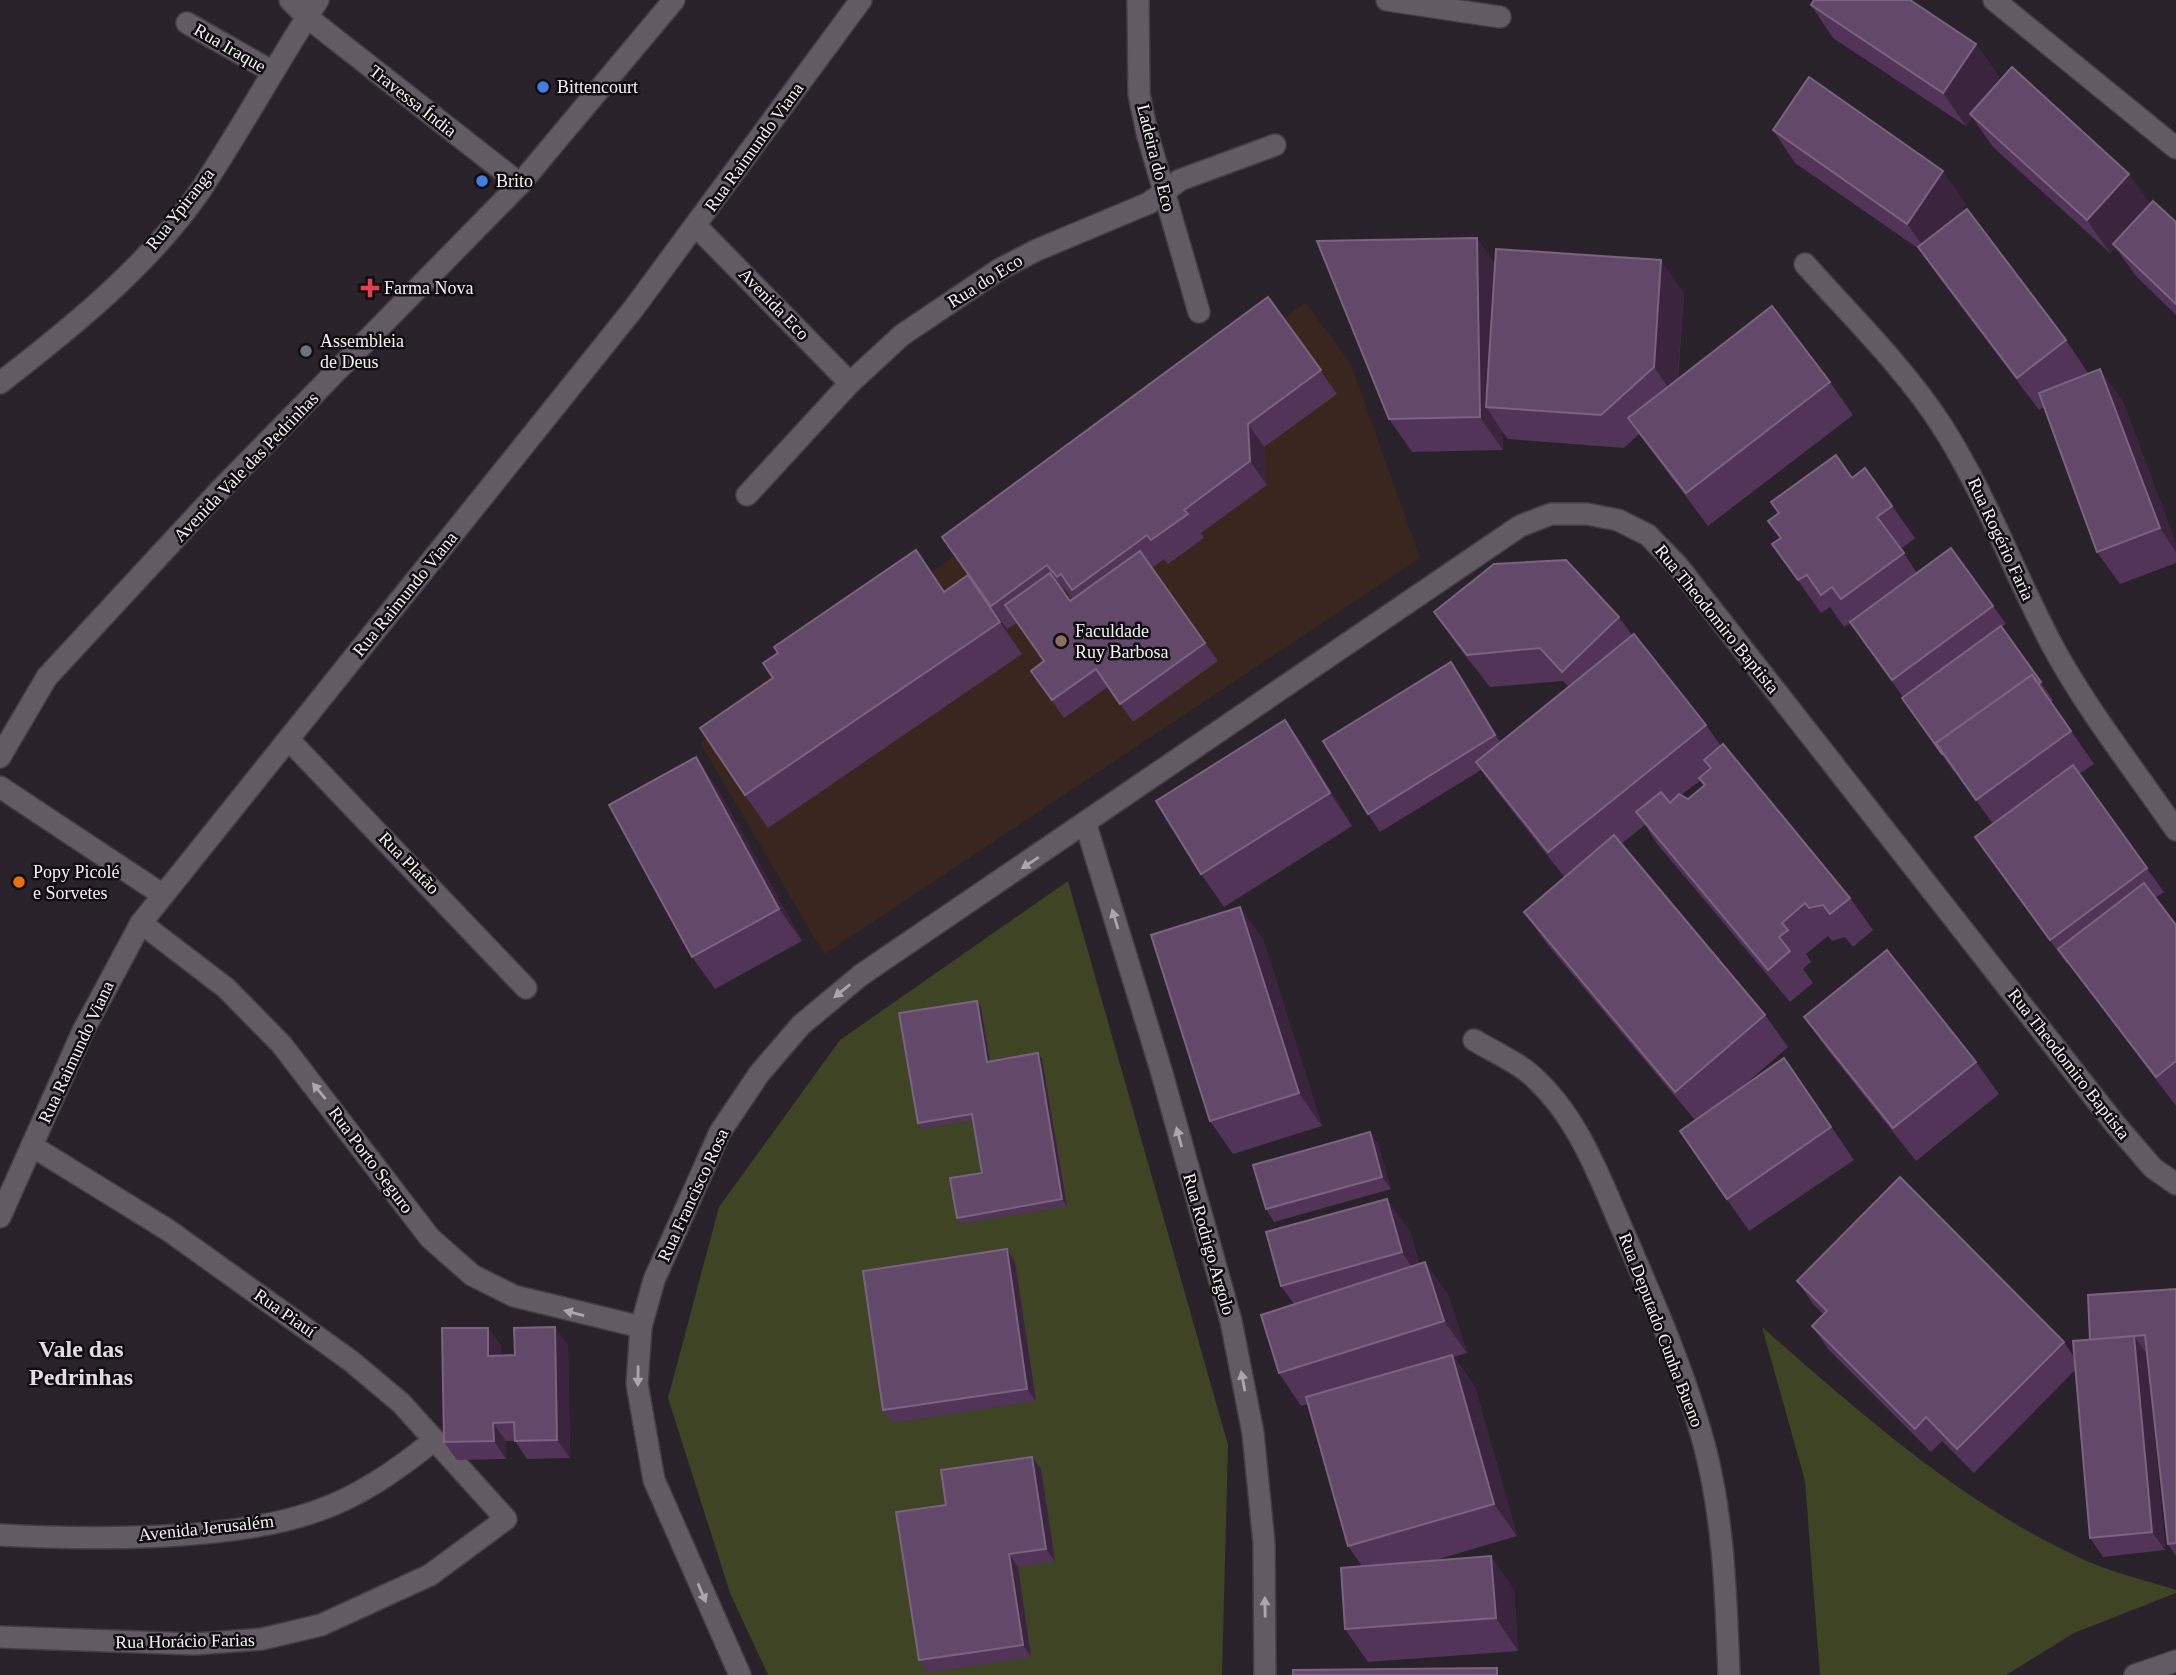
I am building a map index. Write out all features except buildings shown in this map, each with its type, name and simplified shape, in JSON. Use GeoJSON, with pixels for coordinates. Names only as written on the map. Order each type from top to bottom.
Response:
{"type":"FeatureCollection","features":[{"type":"Feature","properties":{"kind":"street","name":"Travessa Índia"},"geometry":{"type":"LineString","coordinates":[[290,0],[312,8],[520,184]]}},
{"type":"Feature","properties":{"kind":"street","name":"Avenida Vale das Pedrinhas"},"geometry":{"type":"LineString","coordinates":[[0,757],[47,677],[221,489],[520,184],[674,0]]}},
{"type":"Feature","properties":{"kind":"street","name":"Rua Raimundo Viana"},"geometry":{"type":"LineString","coordinates":[[0,1217],[83,1031],[141,923],[696,226],[861,0]]}},
{"type":"Feature","properties":{"kind":"street","name":"Ladeira do Eco"},"geometry":{"type":"LineString","coordinates":[[1138,0],[1139,94],[1163,191],[1199,312]]}},
{"type":"Feature","properties":{"kind":"street"},"geometry":{"type":"LineString","coordinates":[[1387,0],[1500,17]]}},
{"type":"Feature","properties":{"kind":"street"},"geometry":{"type":"LineString","coordinates":[[1994,0],[2176,148]]}},
{"type":"Feature","properties":{"kind":"street","name":"Rua Ypiranga"},"geometry":{"type":"LineString","coordinates":[[0,383],[105,294],[157,242],[199,192],[312,8]]}},
{"type":"Feature","properties":{"kind":"street","name":"Rua Iraque"},"geometry":{"type":"LineString","coordinates":[[187,23],[273,72]]}},
{"type":"Feature","properties":{"kind":"street","name":"Rua do Eco"},"geometry":{"type":"LineString","coordinates":[[747,495],[850,383],[902,335],[1000,269],[1037,250],[1149,202],[1180,180],[1275,145]]}},
{"type":"Feature","properties":{"kind":"street","name":"Avenida Eco"},"geometry":{"type":"LineString","coordinates":[[696,226],[850,383]]}},
{"type":"Feature","properties":{"kind":"street","name":"Rua Rogério Faria"},"geometry":{"type":"LineString","coordinates":[[1805,264],[1906,378],[1941,424],[1969,471],[2053,646],[2081,694],[2176,830]]}},
{"type":"Feature","properties":{"kind":"street","name":"Rua Theodomiro Baptista"},"geometry":{"type":"LineString","coordinates":[[1086,825],[1520,526],[1551,514],[1587,514],[1618,520],[1648,535],[1677,565],[2115,1124],[2153,1168],[2176,1184]]}},
{"type":"Feature","properties":{"kind":"street","name":"Rua Platão"},"geometry":{"type":"LineString","coordinates":[[289,740],[526,988]]}},
{"type":"Feature","properties":{"kind":"street"},"geometry":{"type":"LineString","coordinates":[[0,787],[163,895]]}},
{"type":"Feature","properties":{"kind":"street","name":"Rua Francisco Rosa"},"geometry":{"type":"LineString","coordinates":[[740,1675],[714,1622],[654,1480],[637,1384],[641,1327],[654,1280],[720,1132],[759,1074],[801,1025],[862,975],[1086,825]]}},
{"type":"Feature","properties":{"kind":"street","name":"Rua Rodrigo Argolo"},"geometry":{"type":"LineString","coordinates":[[1086,825],[1161,1070],[1231,1321],[1253,1433],[1264,1543],[1265,1675]]}},
{"type":"Feature","properties":{"kind":"street","name":"Rua Porto Seguro"},"geometry":{"type":"LineString","coordinates":[[141,923],[226,988],[282,1045],[429,1238],[472,1275],[514,1296],[641,1327]]}},
{"type":"Feature","properties":{"kind":"street","name":"Rua Deputado Cunha Bueno"},"geometry":{"type":"LineString","coordinates":[[1474,1040],[1528,1072],[1552,1098],[1584,1141],[1658,1312],[1690,1397],[1716,1499],[1723,1551],[1729,1675]]}},
{"type":"Feature","properties":{"kind":"street","name":"Rua Piauí"},"geometry":{"type":"LineString","coordinates":[[32,1146],[168,1230],[351,1361],[401,1403],[506,1519]]}},
{"type":"Feature","properties":{"kind":"street","name":"Avenida Jerusalém"},"geometry":{"type":"LineString","coordinates":[[0,1535],[79,1537],[172,1534],[261,1526],[315,1512],[349,1497],[393,1472],[433,1441]]}},
{"type":"Feature","properties":{"kind":"street","name":"Rua Horácio Farias"},"geometry":{"type":"LineString","coordinates":[[0,1637],[195,1644],[262,1639],[309,1628],[430,1575],[506,1519]]}},
{"type":"Feature","properties":{"kind":"street"},"geometry":{"type":"LineString","coordinates":[[2135,1675],[2176,1661]]}},
{"type":"Feature","properties":{"kind":"shaded area","name":"Faculdade Ruy Barbosa"},"geometry":{"type":"Polygon","coordinates":[[[1305,303],[1350,362],[1420,558],[824,954],[701,744],[778,668],[874,614],[1305,303]]]}},
{"type":"Feature","properties":{"kind":"green space"},"geometry":{"type":"Polygon","coordinates":[[[1068,881],[1228,1445],[1222,1675],[768,1675],[730,1593],[668,1398],[719,1207],[840,1040],[1068,881]]]}},
{"type":"Feature","properties":{"kind":"green space"},"geometry":{"type":"Polygon","coordinates":[[[1762,1327],[1874,1424],[1994,1511],[2036,1536],[2091,1563],[2176,1590],[2176,1593],[2074,1633],[2006,1675],[1820,1675],[1805,1481],[1762,1327]]]}},
{"type":"Feature","properties":{"kind":"place","name":"Bittencourt"},"geometry":{"type":"Point","coordinates":[543,87]}},
{"type":"Feature","properties":{"kind":"place","name":"Brito"},"geometry":{"type":"Point","coordinates":[482,181]}},
{"type":"Feature","properties":{"kind":"place","name":"Farma Nova"},"geometry":{"type":"Point","coordinates":[370,288]}},
{"type":"Feature","properties":{"kind":"place","name":"Assembleia de Deus"},"geometry":{"type":"Point","coordinates":[306,351]}},
{"type":"Feature","properties":{"kind":"place","name":"Faculdade Ruy Barbosa"},"geometry":{"type":"Point","coordinates":[1061,641]}},
{"type":"Feature","properties":{"kind":"place","name":"Popy Picolé e Sorvetes"},"geometry":{"type":"Point","coordinates":[19,882]}},
{"type":"Feature","properties":{"kind":"district","name":"Vale das Pedrinhas"},"geometry":{"type":"Point","coordinates":[81,1363]}}]}
